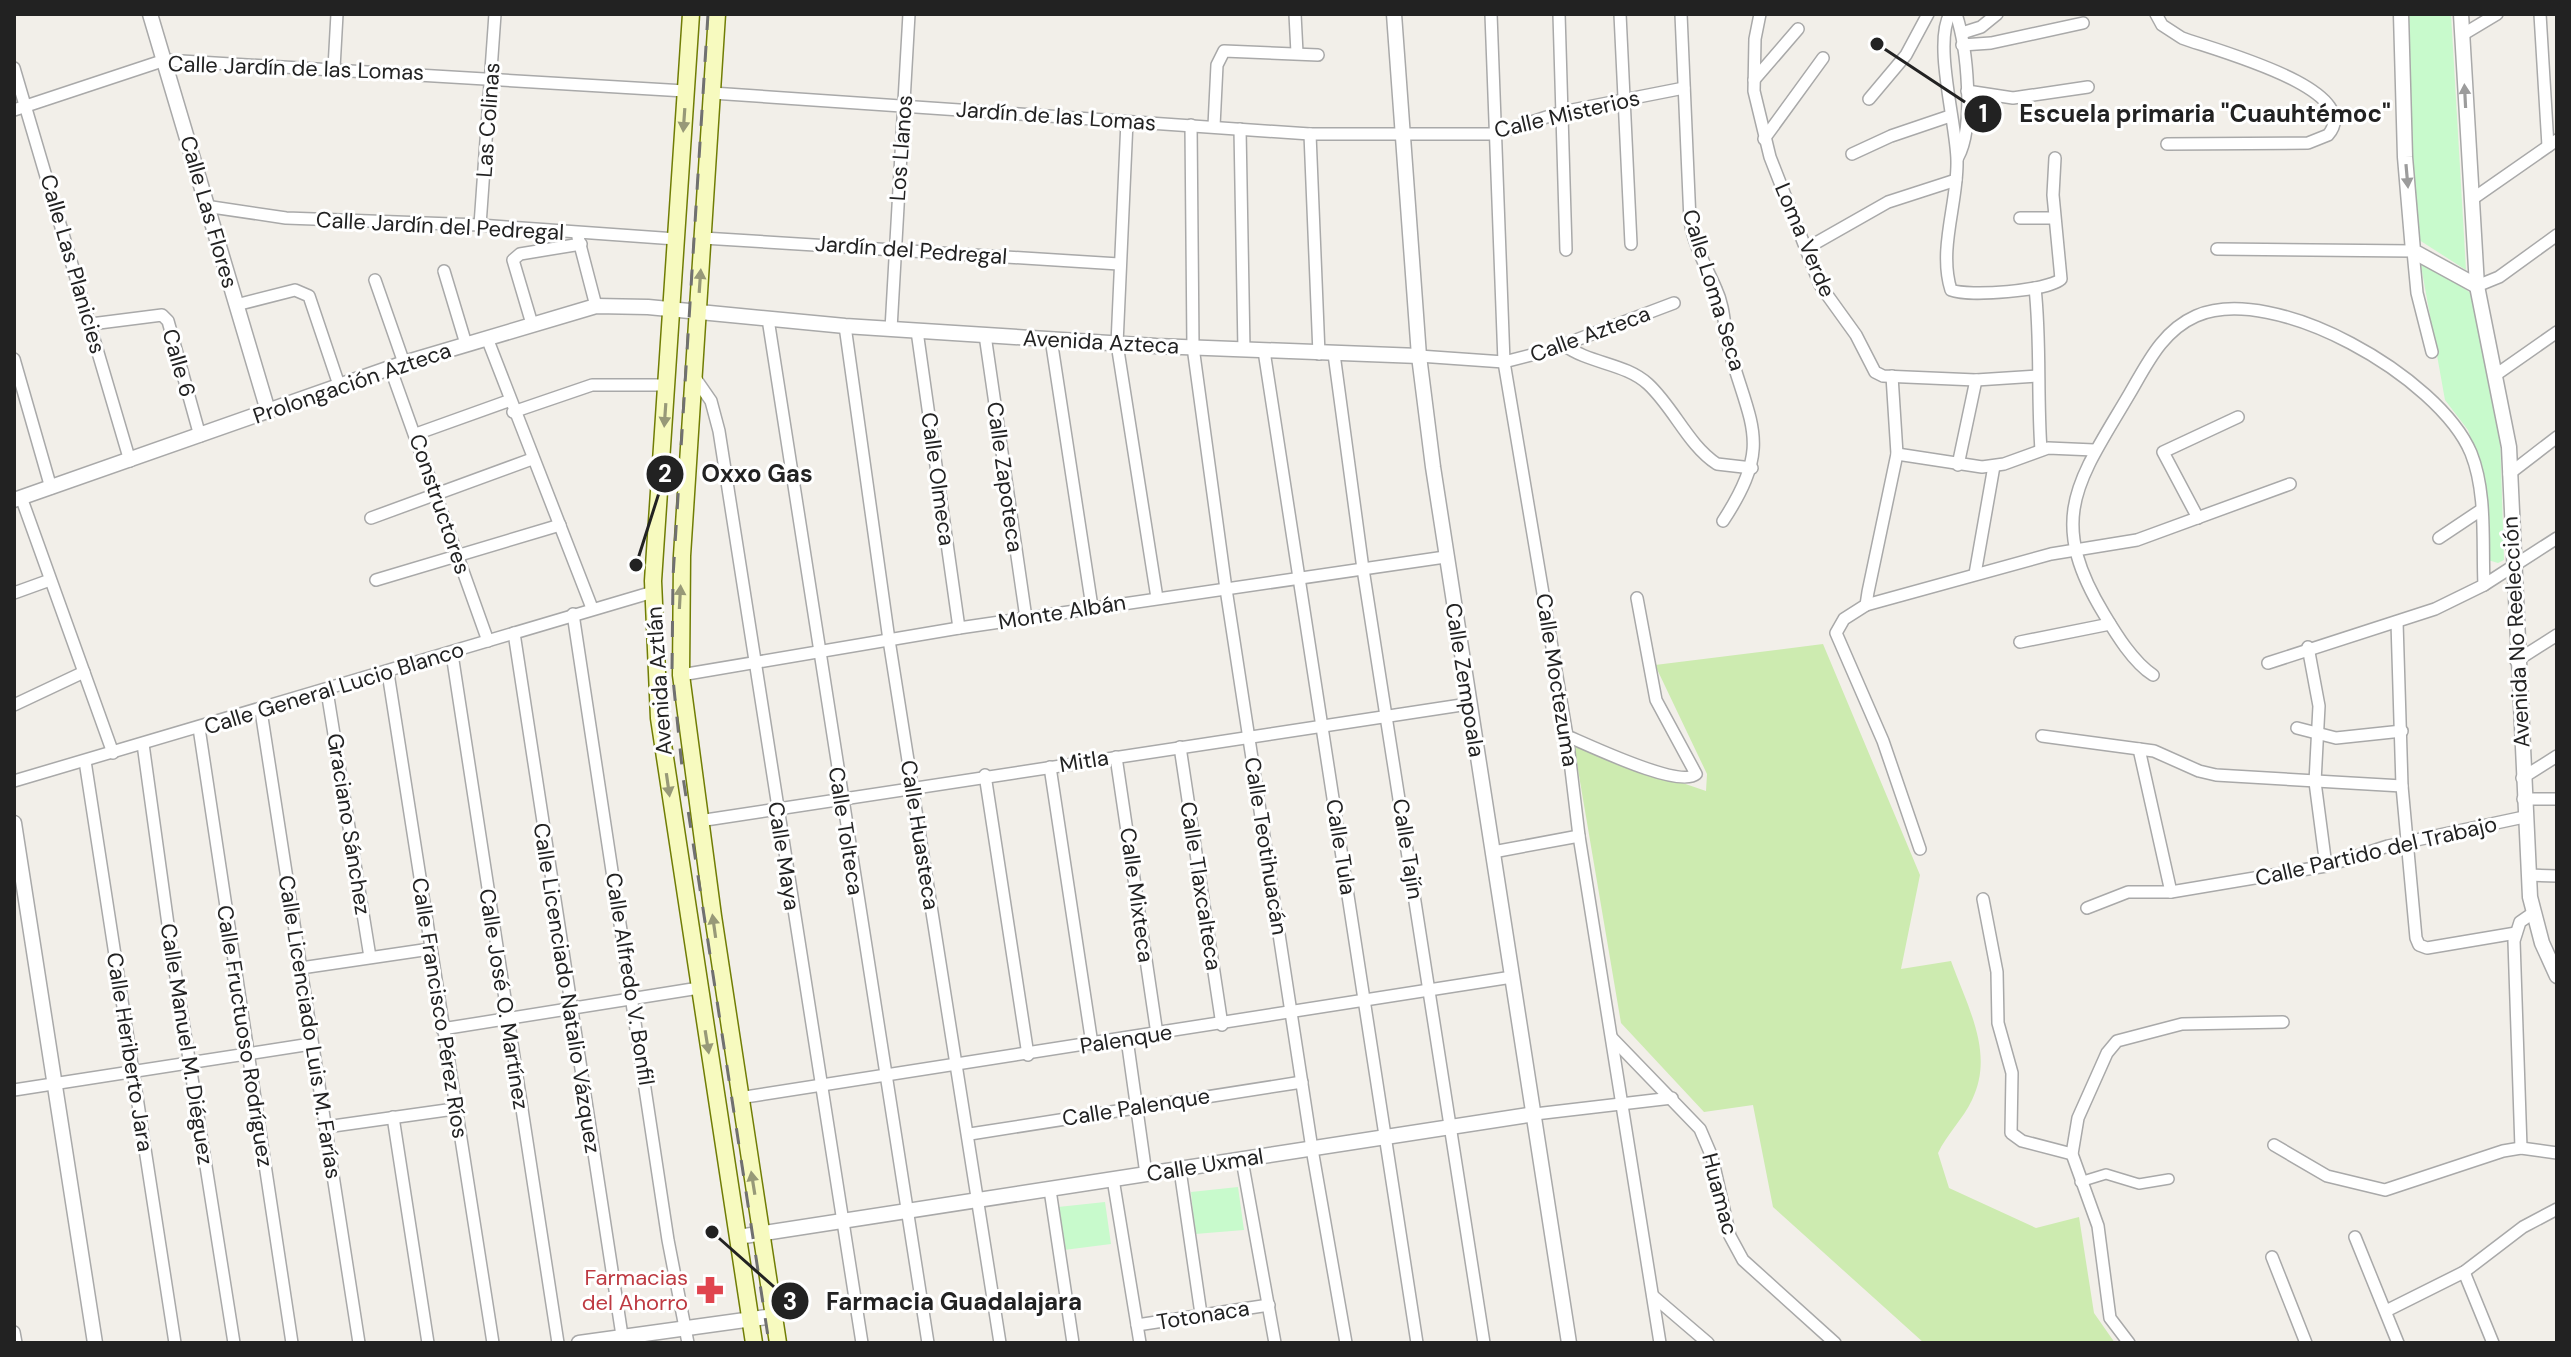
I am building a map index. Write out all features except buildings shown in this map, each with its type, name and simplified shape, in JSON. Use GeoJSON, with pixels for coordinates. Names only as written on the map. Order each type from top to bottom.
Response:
{"type":"FeatureCollection","features":[{"type":"Feature","properties":{"kind":"main road","name":"Avenida Aztlán"},"geometry":{"type":"LineString","coordinates":[[691,14],[653,592],[659,718],[754,1343]]}},
{"type":"Feature","properties":{"kind":"main road","name":"Avenida Aztlán"},"geometry":{"type":"LineString","coordinates":[[717,14],[680,609],[681,675],[739,1098],[778,1343]]}},
{"type":"Feature","properties":{"kind":"street","name":"Calle Las Flores"},"geometry":{"type":"LineString","coordinates":[[150,14],[268,411]]}},
{"type":"Feature","properties":{"kind":"street"},"geometry":{"type":"LineString","coordinates":[[334,68],[337,14]]}},
{"type":"Feature","properties":{"kind":"street","name":"Las Colinas"},"geometry":{"type":"LineString","coordinates":[[480,225],[495,14]]}},
{"type":"Feature","properties":{"kind":"street","name":"Los Llanos"},"geometry":{"type":"LineString","coordinates":[[891,329],[909,14]]}},
{"type":"Feature","properties":{"kind":"street"},"geometry":{"type":"LineString","coordinates":[[1295,14],[1297,53]]}},
{"type":"Feature","properties":{"kind":"street","name":"Calle Zempoala"},"geometry":{"type":"LineString","coordinates":[[1394,14],[1400,135],[1419,356],[1445,557],[1569,1343]]}},
{"type":"Feature","properties":{"kind":"street","name":"Calle Moctezuma"},"geometry":{"type":"LineString","coordinates":[[1491,14],[1504,362],[1567,736],[1579,836],[1660,1343]]}},
{"type":"Feature","properties":{"kind":"street"},"geometry":{"type":"LineString","coordinates":[[1559,14],[1566,250]]}},
{"type":"Feature","properties":{"kind":"street"},"geometry":{"type":"LineString","coordinates":[[1620,14],[1631,244]]}},
{"type":"Feature","properties":{"kind":"street","name":"Calle Loma Seca"},"geometry":{"type":"LineString","coordinates":[[1681,14],[1686,198],[1692,235],[1718,291],[1728,342],[1749,406],[1755,443],[1752,468]]}},
{"type":"Feature","properties":{"kind":"street","name":"Loma Verde"},"geometry":{"type":"LineString","coordinates":[[1760,14],[1754,81],[1764,139],[1820,285],[1856,335],[1875,372],[1892,376]]}},
{"type":"Feature","properties":{"kind":"street"},"geometry":{"type":"LineString","coordinates":[[1869,99],[1906,55],[1928,14]]}},
{"type":"Feature","properties":{"kind":"street"},"geometry":{"type":"LineString","coordinates":[[1950,14],[1945,45],[1950,116],[1957,158],[1950,210],[1948,271],[1951,290],[1965,293],[2035,288],[2057,283],[2062,276],[2054,218],[2055,158]]}},
{"type":"Feature","properties":{"kind":"street"},"geometry":{"type":"LineString","coordinates":[[1956,14],[1962,39],[1967,91],[1967,127],[1957,158]]}},
{"type":"Feature","properties":{"kind":"street"},"geometry":{"type":"LineString","coordinates":[[1962,39],[1997,14]]}},
{"type":"Feature","properties":{"kind":"street"},"geometry":{"type":"LineString","coordinates":[[2156,14],[2162,25],[2182,38],[2316,90],[2333,108],[2335,121],[2328,135],[2308,143],[2167,144]]}},
{"type":"Feature","properties":{"kind":"street"},"geometry":{"type":"LineString","coordinates":[[2401,14],[2405,157],[2413,251],[2417,293],[2432,352]]}},
{"type":"Feature","properties":{"kind":"street","name":"Avenida No Reelección"},"geometry":{"type":"LineString","coordinates":[[2461,14],[2477,286],[2506,417],[2528,875],[2533,913],[2557,976]]}},
{"type":"Feature","properties":{"kind":"street"},"geometry":{"type":"LineString","coordinates":[[2462,35],[2497,14]]}},
{"type":"Feature","properties":{"kind":"street"},"geometry":{"type":"LineString","coordinates":[[2471,200],[2553,143],[2540,14]]}},
{"type":"Feature","properties":{"kind":"street"},"geometry":{"type":"LineString","coordinates":[[1962,39],[1991,43],[2083,23]]}},
{"type":"Feature","properties":{"kind":"street"},"geometry":{"type":"LineString","coordinates":[[1754,81],[1798,29]]}},
{"type":"Feature","properties":{"kind":"street"},"geometry":{"type":"LineString","coordinates":[[1214,126],[1217,65],[1228,49],[1318,55]]}},
{"type":"Feature","properties":{"kind":"street"},"geometry":{"type":"LineString","coordinates":[[1764,139],[1823,58]]}},
{"type":"Feature","properties":{"kind":"street","name":"Calle Jardín de las Lomas"},"geometry":{"type":"LineString","coordinates":[[14,110],[165,60],[491,77]]}},
{"type":"Feature","properties":{"kind":"street","name":"Calle Las Planicies"},"geometry":{"type":"LineString","coordinates":[[14,68],[130,461]]}},
{"type":"Feature","properties":{"kind":"street"},"geometry":{"type":"LineString","coordinates":[[491,77],[685,91]]}},
{"type":"Feature","properties":{"kind":"street"},"geometry":{"type":"LineString","coordinates":[[1967,91],[2013,98],[2088,87]]}},
{"type":"Feature","properties":{"kind":"street","name":"Calle Misterios"},"geometry":{"type":"LineString","coordinates":[[1400,135],[1494,134],[1562,112],[1684,88]]}},
{"type":"Feature","properties":{"kind":"street","name":"Jardín de las Lomas"},"geometry":{"type":"LineString","coordinates":[[712,93],[1310,134],[1400,135]]}},
{"type":"Feature","properties":{"kind":"street"},"geometry":{"type":"LineString","coordinates":[[1852,154],[1891,136],[1950,116]]}},
{"type":"Feature","properties":{"kind":"street"},"geometry":{"type":"LineString","coordinates":[[1127,121],[1117,344],[1157,598]]}},
{"type":"Feature","properties":{"kind":"street","name":"Calle Teotihuacán"},"geometry":{"type":"LineString","coordinates":[[1191,125],[1193,347],[1226,589],[1312,1149],[1346,1343]]}},
{"type":"Feature","properties":{"kind":"street"},"geometry":{"type":"LineString","coordinates":[[1240,129],[1244,350]]}},
{"type":"Feature","properties":{"kind":"street","name":"Calle Tajín"},"geometry":{"type":"LineString","coordinates":[[1310,134],[1326,354],[1363,569],[1484,1343]]}},
{"type":"Feature","properties":{"kind":"street"},"geometry":{"type":"LineString","coordinates":[[1807,248],[1888,202],[1956,180]]}},
{"type":"Feature","properties":{"kind":"street","name":"Calle Jardín del Pedregal"},"geometry":{"type":"LineString","coordinates":[[205,206],[286,218],[480,225],[579,239],[676,239]]}},
{"type":"Feature","properties":{"kind":"street"},"geometry":{"type":"LineString","coordinates":[[2020,218],[2054,218]]}},
{"type":"Feature","properties":{"kind":"street"},"geometry":{"type":"LineString","coordinates":[[2217,249],[2413,251],[2477,286],[2499,277],[2557,235]]}},
{"type":"Feature","properties":{"kind":"street","name":"Jardín del Pedregal"},"geometry":{"type":"LineString","coordinates":[[703,238],[1119,264]]}},
{"type":"Feature","properties":{"kind":"street"},"geometry":{"type":"LineString","coordinates":[[532,324],[513,260],[520,254],[579,239],[596,306]]}},
{"type":"Feature","properties":{"kind":"street"},"geometry":{"type":"LineString","coordinates":[[444,271],[466,344]]}},
{"type":"Feature","properties":{"kind":"street","name":"Constructores"},"geometry":{"type":"LineString","coordinates":[[375,280],[416,434],[488,641]]}},
{"type":"Feature","properties":{"kind":"street"},"geometry":{"type":"LineString","coordinates":[[2035,288],[2040,332],[2037,376],[2041,450]]}},
{"type":"Feature","properties":{"kind":"street"},"geometry":{"type":"LineString","coordinates":[[236,305],[295,290],[309,296],[339,385]]}},
{"type":"Feature","properties":{"kind":"street","name":"Calle Azteca"},"geometry":{"type":"LineString","coordinates":[[1504,362],[1564,345],[1674,303]]}},
{"type":"Feature","properties":{"kind":"street","name":"Prolongación Azteca"},"geometry":{"type":"LineString","coordinates":[[18,498],[397,365],[596,306],[697,312]]}},
{"type":"Feature","properties":{"kind":"street"},"geometry":{"type":"LineString","coordinates":[[2153,675],[2110,624],[2085,581],[2073,550],[2074,503],[2094,450],[2154,352],[2169,334],[2204,313],[2251,310],[2293,321],[2366,351],[2416,384],[2439,406],[2471,453],[2481,510],[2484,585]]}},
{"type":"Feature","properties":{"kind":"street","name":"Avenida Azteca"},"geometry":{"type":"LineString","coordinates":[[697,312],[845,326],[1117,344],[1504,362]]}},
{"type":"Feature","properties":{"kind":"street","name":"Calle 6"},"geometry":{"type":"LineString","coordinates":[[91,324],[162,315],[168,321],[200,436]]}},
{"type":"Feature","properties":{"kind":"street","name":"Calle Tolteca"},"geometry":{"type":"LineString","coordinates":[[768,319],[817,651],[928,1343]]}},
{"type":"Feature","properties":{"kind":"street","name":"Calle Huasteca"},"geometry":{"type":"LineString","coordinates":[[845,326],[889,640],[970,1134],[1000,1343]]}},
{"type":"Feature","properties":{"kind":"street","name":"Calle Olmeca"},"geometry":{"type":"LineString","coordinates":[[917,331],[959,628]]}},
{"type":"Feature","properties":{"kind":"street"},"geometry":{"type":"LineString","coordinates":[[2497,374],[2557,332]]}},
{"type":"Feature","properties":{"kind":"street","name":"Calle Zapoteca"},"geometry":{"type":"LineString","coordinates":[[985,335],[1026,618]]}},
{"type":"Feature","properties":{"kind":"street"},"geometry":{"type":"LineString","coordinates":[[487,338],[511,407],[592,608]]}},
{"type":"Feature","properties":{"kind":"street"},"geometry":{"type":"LineString","coordinates":[[1051,339],[1092,607]]}},
{"type":"Feature","properties":{"kind":"street"},"geometry":{"type":"LineString","coordinates":[[1564,345],[1583,357],[1623,370],[1647,383],[1717,464],[1752,468],[1723,521]]}},
{"type":"Feature","properties":{"kind":"street","name":"Calle Tula"},"geometry":{"type":"LineString","coordinates":[[1264,351],[1417,1343]]}},
{"type":"Feature","properties":{"kind":"street"},"geometry":{"type":"LineString","coordinates":[[14,359],[51,488]]}},
{"type":"Feature","properties":{"kind":"street","name":"Calle Maya"},"geometry":{"type":"LineString","coordinates":[[693,375],[714,411],[862,1343]]}},
{"type":"Feature","properties":{"kind":"street"},"geometry":{"type":"LineString","coordinates":[[1866,605],[1897,454],[1892,376],[1976,380],[2037,376]]}},
{"type":"Feature","properties":{"kind":"street"},"geometry":{"type":"LineString","coordinates":[[1958,465],[1976,380]]}},
{"type":"Feature","properties":{"kind":"street"},"geometry":{"type":"LineString","coordinates":[[416,434],[592,385],[668,385]]}},
{"type":"Feature","properties":{"kind":"street"},"geometry":{"type":"LineString","coordinates":[[2198,518],[2163,452],[2238,417]]}},
{"type":"Feature","properties":{"kind":"street"},"geometry":{"type":"LineString","coordinates":[[2509,474],[2557,437]]}},
{"type":"Feature","properties":{"kind":"street"},"geometry":{"type":"LineString","coordinates":[[1897,454],[1958,465],[1994,466],[2041,450],[2094,450]]}},
{"type":"Feature","properties":{"kind":"street"},"geometry":{"type":"LineString","coordinates":[[371,518],[532,459]]}},
{"type":"Feature","properties":{"kind":"street"},"geometry":{"type":"LineString","coordinates":[[1975,574],[1994,466]]}},
{"type":"Feature","properties":{"kind":"street"},"geometry":{"type":"LineString","coordinates":[[1920,849],[1883,741],[1837,639],[1840,623],[1866,605],[2073,550],[2137,540],[2290,484]]}},
{"type":"Feature","properties":{"kind":"street"},"geometry":{"type":"LineString","coordinates":[[18,498],[113,753]]}},
{"type":"Feature","properties":{"kind":"street"},"geometry":{"type":"LineString","coordinates":[[2439,538],[2481,510]]}},
{"type":"Feature","properties":{"kind":"street"},"geometry":{"type":"LineString","coordinates":[[376,580],[560,525]]}},
{"type":"Feature","properties":{"kind":"street"},"geometry":{"type":"LineString","coordinates":[[2268,663],[2308,647],[2397,622],[2453,602],[2513,569],[2557,538]]}},
{"type":"Feature","properties":{"kind":"street","name":"Monte Albán"},"geometry":{"type":"LineString","coordinates":[[681,675],[1092,607],[1445,557]]}},
{"type":"Feature","properties":{"kind":"street"},"geometry":{"type":"LineString","coordinates":[[14,593],[50,580]]}},
{"type":"Feature","properties":{"kind":"street","name":"Calle General Lucio Blanco"},"geometry":{"type":"LineString","coordinates":[[14,781],[261,711],[592,608],[653,592]]}},
{"type":"Feature","properties":{"kind":"street"},"geometry":{"type":"LineString","coordinates":[[1567,736],[1659,772],[1685,779],[1696,774],[1696,768],[1656,700],[1637,598]]}},
{"type":"Feature","properties":{"kind":"street","name":"Calle Alfredo V. Bonfil"},"geometry":{"type":"LineString","coordinates":[[573,614],[634,998],[668,1240],[687,1335]]}},
{"type":"Feature","properties":{"kind":"street"},"geometry":{"type":"LineString","coordinates":[[2397,622],[2402,786],[2419,945],[2427,948],[2516,933]]}},
{"type":"Feature","properties":{"kind":"street"},"geometry":{"type":"LineString","coordinates":[[2020,642],[2110,624]]}},
{"type":"Feature","properties":{"kind":"street","name":"Calle Licenciado Natalio Vázquez"},"geometry":{"type":"LineString","coordinates":[[514,633],[622,1340]]}},
{"type":"Feature","properties":{"kind":"street"},"geometry":{"type":"LineString","coordinates":[[2516,661],[2557,635]]}},
{"type":"Feature","properties":{"kind":"street"},"geometry":{"type":"LineString","coordinates":[[2308,647],[2318,693],[2315,782],[2326,866]]}},
{"type":"Feature","properties":{"kind":"street","name":"Calle José O. Martínez"},"geometry":{"type":"LineString","coordinates":[[452,654],[558,1343]]}},
{"type":"Feature","properties":{"kind":"street"},"geometry":{"type":"LineString","coordinates":[[14,705],[84,672]]}},
{"type":"Feature","properties":{"kind":"street","name":"Calle Francisco Pérez Ríos"},"geometry":{"type":"LineString","coordinates":[[388,673],[493,1343]]}},
{"type":"Feature","properties":{"kind":"street","name":"Graciano Sánchez"},"geometry":{"type":"LineString","coordinates":[[327,691],[370,957]]}},
{"type":"Feature","properties":{"kind":"street","name":"Mitla"},"geometry":{"type":"LineString","coordinates":[[699,821],[985,775],[1468,704]]}},
{"type":"Feature","properties":{"kind":"street","name":"Calle Licenciado Luis M. Farías"},"geometry":{"type":"LineString","coordinates":[[261,711],[359,1343]]}},
{"type":"Feature","properties":{"kind":"street","name":"Calle Fructuoso Rodríguez"},"geometry":{"type":"LineString","coordinates":[[199,728],[292,1343]]}},
{"type":"Feature","properties":{"kind":"street"},"geometry":{"type":"LineString","coordinates":[[2297,728],[2319,734],[2359,738],[2402,731]]}},
{"type":"Feature","properties":{"kind":"street"},"geometry":{"type":"LineString","coordinates":[[2042,736],[2154,751],[2199,771],[2216,775],[2402,786]]}},
{"type":"Feature","properties":{"kind":"street","name":"Calle Manuel M. Diéguez"},"geometry":{"type":"LineString","coordinates":[[143,744],[234,1343]]}},
{"type":"Feature","properties":{"kind":"street","name":"Calle Tlaxcalteca"},"geometry":{"type":"LineString","coordinates":[[1180,747],[1222,1025]]}},
{"type":"Feature","properties":{"kind":"street"},"geometry":{"type":"LineString","coordinates":[[2139,749],[2171,892]]}},
{"type":"Feature","properties":{"kind":"street"},"geometry":{"type":"LineString","coordinates":[[2522,778],[2557,756]]}},
{"type":"Feature","properties":{"kind":"street","name":"Calle Mixteca"},"geometry":{"type":"LineString","coordinates":[[1116,757],[1157,1034]]}},
{"type":"Feature","properties":{"kind":"street","name":"Calle Heriberto Jara"},"geometry":{"type":"LineString","coordinates":[[85,761],[175,1343]]}},
{"type":"Feature","properties":{"kind":"street"},"geometry":{"type":"LineString","coordinates":[[1050,767],[1092,1044]]}},
{"type":"Feature","properties":{"kind":"street"},"geometry":{"type":"LineString","coordinates":[[985,775],[1028,1055]]}},
{"type":"Feature","properties":{"kind":"street"},"geometry":{"type":"LineString","coordinates":[[2523,799],[2557,799]]}},
{"type":"Feature","properties":{"kind":"street","name":"Calle Partido del Trabajo"},"geometry":{"type":"LineString","coordinates":[[2087,908],[2128,892],[2171,892],[2326,866],[2409,841],[2524,817]]}},
{"type":"Feature","properties":{"kind":"street"},"geometry":{"type":"LineString","coordinates":[[14,823],[95,1343]]}},
{"type":"Feature","properties":{"kind":"street"},"geometry":{"type":"LineString","coordinates":[[1493,852],[1579,836]]}},
{"type":"Feature","properties":{"kind":"street"},"geometry":{"type":"LineString","coordinates":[[2528,875],[2557,876]]}},
{"type":"Feature","properties":{"kind":"street"},"geometry":{"type":"LineString","coordinates":[[1983,899],[1997,972],[1998,1023],[2012,1073],[2011,1133],[2022,1141],[2072,1154]]}},
{"type":"Feature","properties":{"kind":"street"},"geometry":{"type":"LineString","coordinates":[[2521,1148],[2516,933],[2520,922],[2533,913]]}},
{"type":"Feature","properties":{"kind":"street"},"geometry":{"type":"LineString","coordinates":[[301,968],[430,949]]}},
{"type":"Feature","properties":{"kind":"street","name":"Palenque"},"geometry":{"type":"LineString","coordinates":[[739,1098],[1222,1025],[1512,977]]}},
{"type":"Feature","properties":{"kind":"street"},"geometry":{"type":"LineString","coordinates":[[442,1029],[699,988]]}},
{"type":"Feature","properties":{"kind":"street"},"geometry":{"type":"LineString","coordinates":[[2129,1343],[2110,1318],[2098,1226],[2072,1154],[2078,1118],[2107,1053],[2117,1041],[2182,1024],[2283,1022]]}},
{"type":"Feature","properties":{"kind":"street","name":"Huamac"},"geometry":{"type":"LineString","coordinates":[[1612,1038],[1689,1115],[1707,1144],[1722,1208],[1736,1250],[1753,1270],[1835,1343]]}},
{"type":"Feature","properties":{"kind":"street"},"geometry":{"type":"LineString","coordinates":[[1127,1039],[1146,1174]]}},
{"type":"Feature","properties":{"kind":"street"},"geometry":{"type":"LineString","coordinates":[[14,1090],[311,1044]]}},
{"type":"Feature","properties":{"kind":"street","name":"Calle Palenque"},"geometry":{"type":"LineString","coordinates":[[970,1134],[1302,1082]]}},
{"type":"Feature","properties":{"kind":"street","name":"Calle Uxmal"},"geometry":{"type":"LineString","coordinates":[[738,1237],[1535,1114],[1672,1098]]}},
{"type":"Feature","properties":{"kind":"street"},"geometry":{"type":"LineString","coordinates":[[326,1127],[454,1109]]}},
{"type":"Feature","properties":{"kind":"street"},"geometry":{"type":"LineString","coordinates":[[393,1117],[428,1343]]}},
{"type":"Feature","properties":{"kind":"street"},"geometry":{"type":"LineString","coordinates":[[2274,1145],[2327,1176],[2385,1190],[2521,1148],[2557,1153]]}},
{"type":"Feature","properties":{"kind":"street"},"geometry":{"type":"LineString","coordinates":[[1242,1160],[1275,1343]]}},
{"type":"Feature","properties":{"kind":"street"},"geometry":{"type":"LineString","coordinates":[[1180,1170],[1201,1314]]}},
{"type":"Feature","properties":{"kind":"street"},"geometry":{"type":"LineString","coordinates":[[2080,1182],[2106,1174],[2139,1184],[2169,1179]]}},
{"type":"Feature","properties":{"kind":"street"},"geometry":{"type":"LineString","coordinates":[[1113,1179],[1140,1343]]}},
{"type":"Feature","properties":{"kind":"street"},"geometry":{"type":"LineString","coordinates":[[1050,1190],[1073,1343]]}},
{"type":"Feature","properties":{"kind":"street"},"geometry":{"type":"LineString","coordinates":[[2386,1311],[2464,1272],[2523,1227],[2557,1209]]}},
{"type":"Feature","properties":{"kind":"street"},"geometry":{"type":"LineString","coordinates":[[2355,1237],[2398,1343]]}},
{"type":"Feature","properties":{"kind":"street"},"geometry":{"type":"LineString","coordinates":[[2272,1257],[2306,1343]]}},
{"type":"Feature","properties":{"kind":"street"},"geometry":{"type":"LineString","coordinates":[[2464,1272],[2493,1343]]}},
{"type":"Feature","properties":{"kind":"street"},"geometry":{"type":"LineString","coordinates":[[1653,1296],[1708,1343]]}},
{"type":"Feature","properties":{"kind":"street","name":"Totonaca"},"geometry":{"type":"LineString","coordinates":[[1137,1325],[1269,1305]]}},
{"type":"Feature","properties":{"kind":"street"},"geometry":{"type":"LineString","coordinates":[[579,1343],[687,1335],[774,1316]]}},
{"type":"Feature","properties":{"kind":"street"},"geometry":{"type":"LineString","coordinates":[[14,1332],[16,1343]]}},
{"type":"Feature","properties":{"kind":"green space"},"geometry":{"type":"Polygon","coordinates":[[[2404,14],[2451,14],[2466,270],[2416,238],[2404,14]]]}},
{"type":"Feature","properties":{"kind":"green space"},"geometry":{"type":"Polygon","coordinates":[[[2420,260],[2471,293],[2500,434],[2504,560],[2498,563],[2488,560],[2481,469],[2468,430],[2445,400],[2420,260]]]}},
{"type":"Feature","properties":{"kind":"green space"},"geometry":{"type":"Polygon","coordinates":[[[1823,644],[1920,875],[1901,969],[1951,961],[1971,1012],[1980,1047],[1981,1065],[1972,1100],[1938,1153],[1949,1188],[2036,1228],[2079,1217],[2094,1313],[2115,1343],[1924,1343],[1773,1207],[1753,1105],[1704,1112],[1621,1023],[1574,746],[1706,791],[1707,774],[1655,665],[1823,644]]]}},
{"type":"Feature","properties":{"kind":"green space"},"geometry":{"type":"Polygon","coordinates":[[[1238,1187],[1244,1230],[1195,1234],[1191,1192],[1238,1187]]]}},
{"type":"Feature","properties":{"kind":"green space"},"geometry":{"type":"Polygon","coordinates":[[[1105,1202],[1111,1244],[1064,1250],[1058,1207],[1105,1202]]]}},
{"type":"Feature","properties":{"kind":"railway"},"geometry":{"type":"LineString","coordinates":[[708,14],[673,577],[672,669],[683,777],[769,1343]]}},
{"type":"Feature","properties":{"kind":"place","name":"Escuela primaria \"Cuauhtémoc\""},"geometry":{"type":"Point","coordinates":[1877,44]}},
{"type":"Feature","properties":{"kind":"place","name":"Oxxo Gas"},"geometry":{"type":"Point","coordinates":[636,565]}},
{"type":"Feature","properties":{"kind":"place","name":"Farmacia Guadalajara"},"geometry":{"type":"Point","coordinates":[712,1232]}},
{"type":"Feature","properties":{"kind":"place","name":"Farmacias del Ahorro"},"geometry":{"type":"Point","coordinates":[710,1290]}}]}
